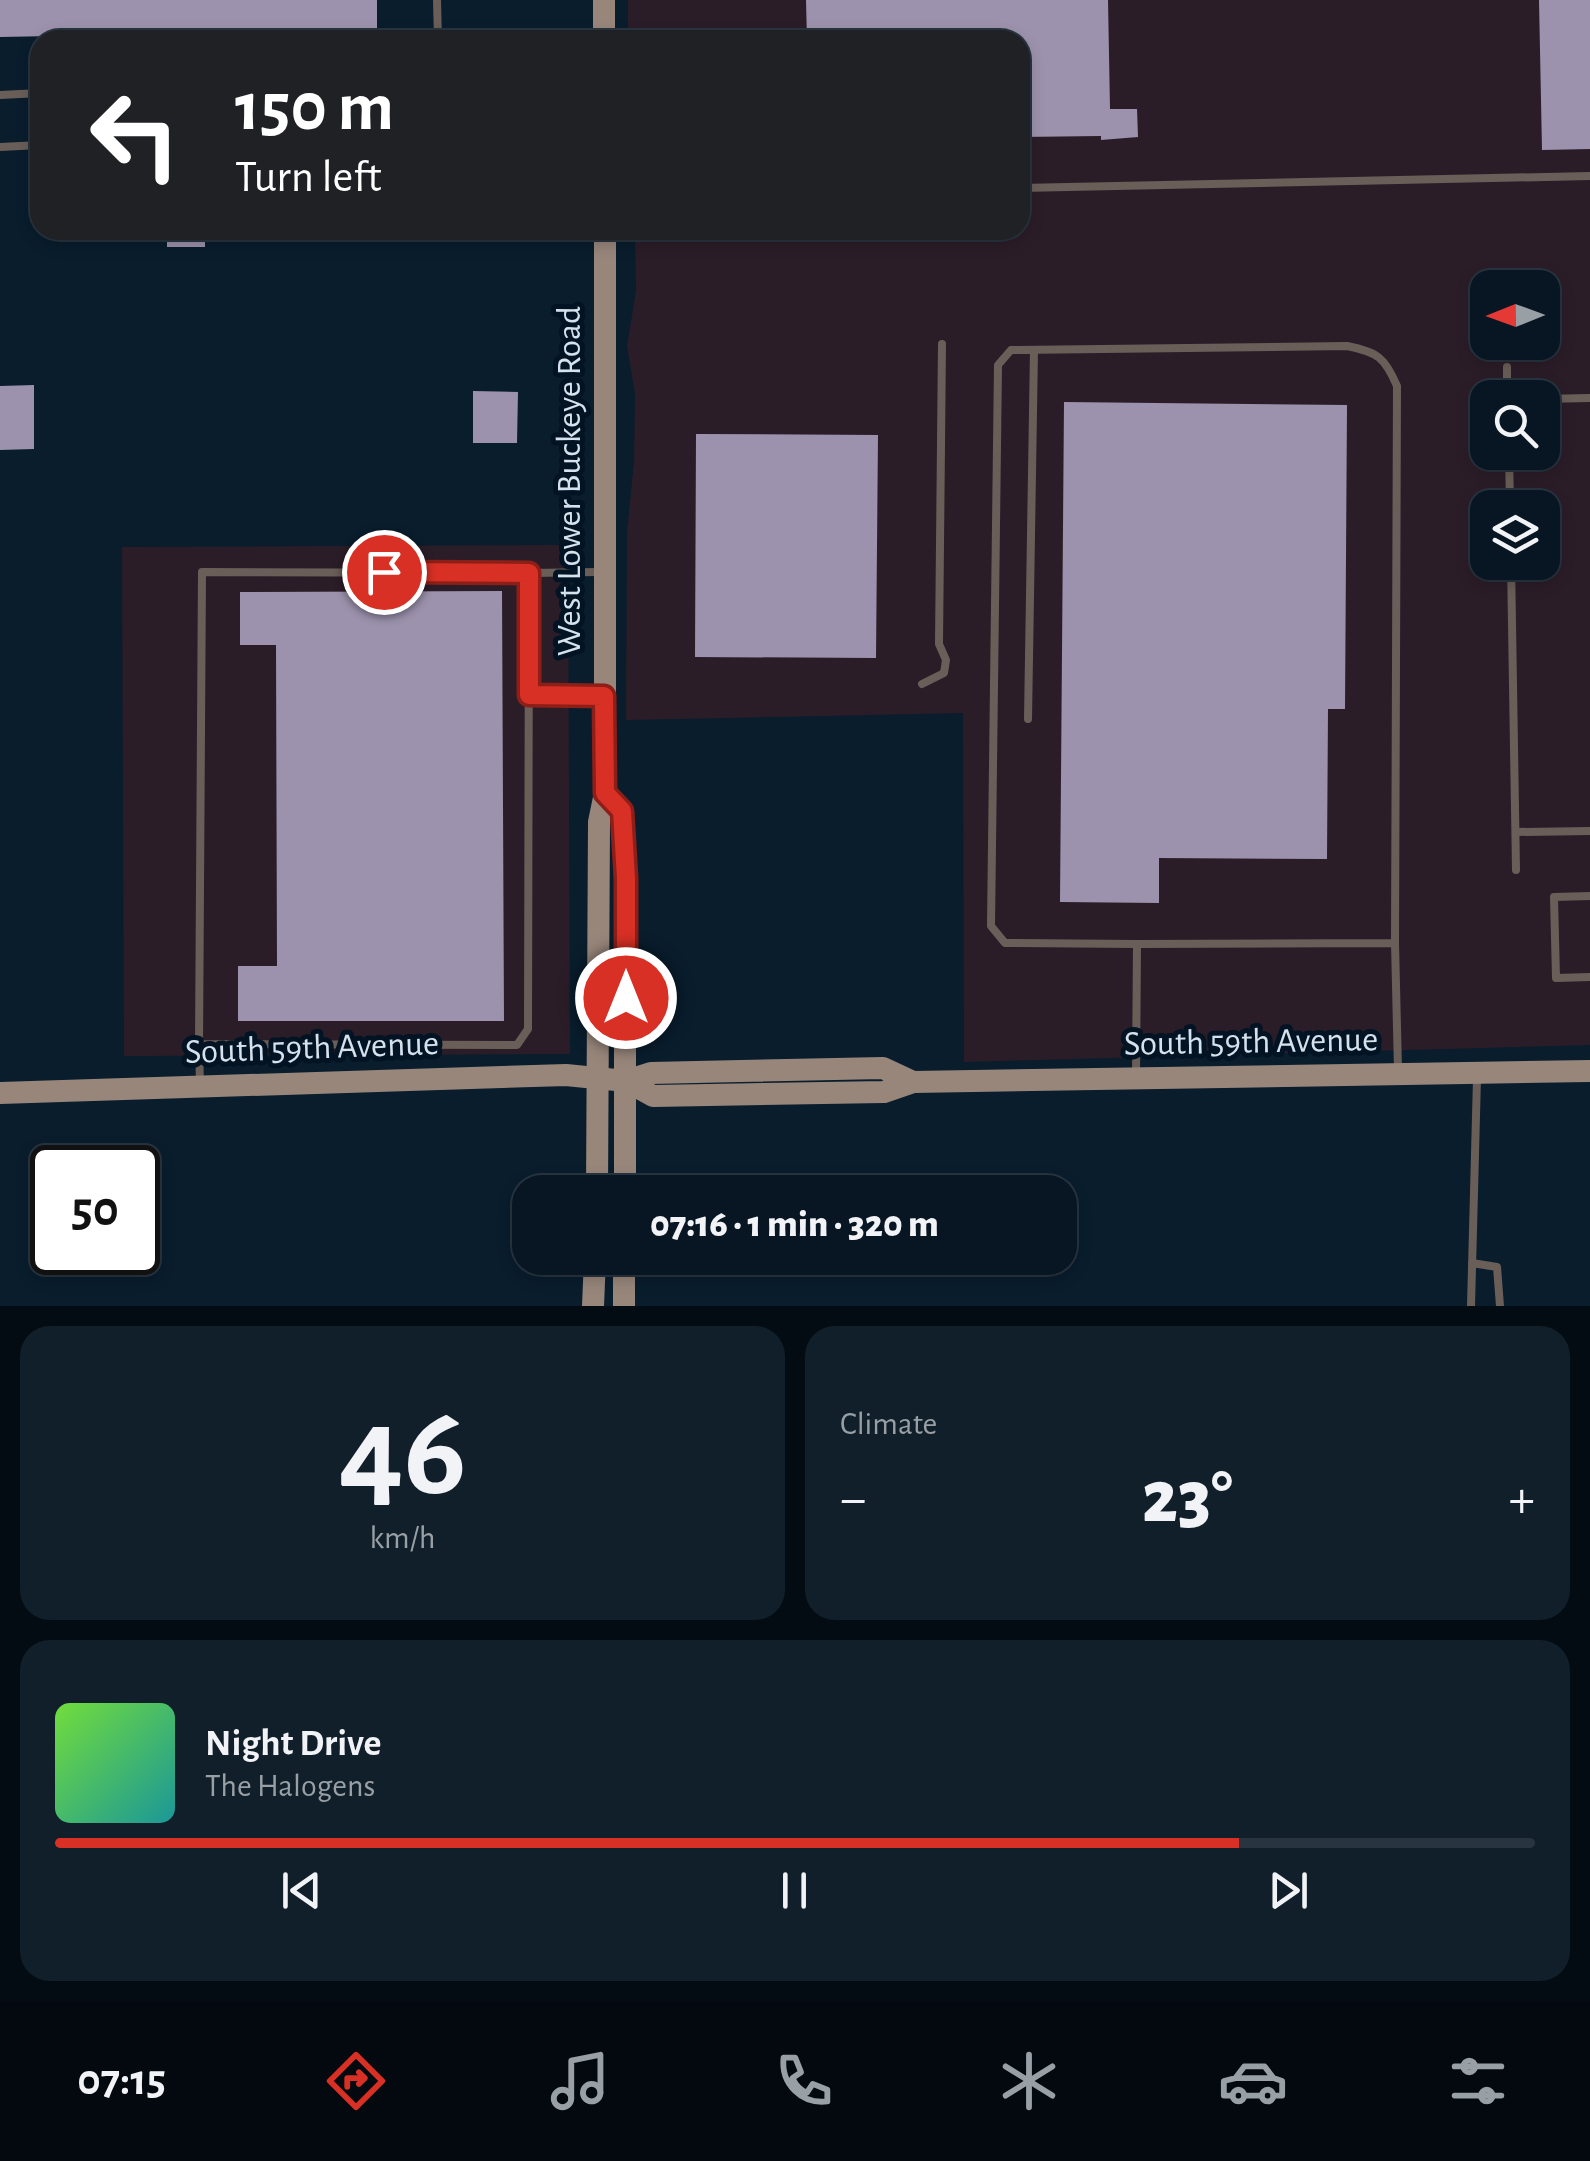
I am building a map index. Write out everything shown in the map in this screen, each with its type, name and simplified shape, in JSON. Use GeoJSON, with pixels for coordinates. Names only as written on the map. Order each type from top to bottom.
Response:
{"type":"FeatureCollection","features":[{"type":"Feature","properties":{"kind":"main road"},"geometry":{"type":"LineString","coordinates":[[604,0],[604,30]]}},
{"type":"Feature","properties":{"kind":"main road","name":"West Lower Buckeye Road"},"geometry":{"type":"LineString","coordinates":[[597,1175],[599,822],[605,793],[605,240]]}},
{"type":"Feature","properties":{"kind":"main road","name":"West Lower Buckeye Road"},"geometry":{"type":"LineString","coordinates":[[605,793],[622,811],[625,844],[625,1175]]}},
{"type":"Feature","properties":{"kind":"main road","name":"South 59th Avenue"},"geometry":{"type":"LineString","coordinates":[[0,1093],[566,1075],[626,1081],[653,1096],[884,1092],[913,1082],[1590,1072]]}},
{"type":"Feature","properties":{"kind":"main road"},"geometry":{"type":"LineString","coordinates":[[593,1306],[594,1275]]}},
{"type":"Feature","properties":{"kind":"main road"},"geometry":{"type":"LineString","coordinates":[[624,1275],[624,1306]]}},
{"type":"Feature","properties":{"kind":"lane"},"geometry":{"type":"LineString","coordinates":[[437,0],[438,30]]}},
{"type":"Feature","properties":{"kind":"lane"},"geometry":{"type":"LineString","coordinates":[[0,94],[30,94]]}},
{"type":"Feature","properties":{"kind":"lane"},"geometry":{"type":"LineString","coordinates":[[0,147],[30,146]]}},
{"type":"Feature","properties":{"kind":"lane"},"geometry":{"type":"LineString","coordinates":[[1030,188],[1590,176]]}},
{"type":"Feature","properties":{"kind":"lane"},"geometry":{"type":"LineString","coordinates":[[922,684],[944,673],[946,660],[939,644],[942,344]]}},
{"type":"Feature","properties":{"kind":"lane"},"geometry":{"type":"LineString","coordinates":[[1395,943],[1004,943],[990,926],[998,365],[1011,350],[1347,346],[1369,350],[1388,363],[1397,386],[1398,1074]]}},
{"type":"Feature","properties":{"kind":"lane"},"geometry":{"type":"LineString","coordinates":[[1028,719],[1034,350]]}},
{"type":"Feature","properties":{"kind":"lane"},"geometry":{"type":"LineString","coordinates":[[1507,367],[1507,380]]}},
{"type":"Feature","properties":{"kind":"lane"},"geometry":{"type":"LineString","coordinates":[[1560,399],[1590,398]]}},
{"type":"Feature","properties":{"kind":"lane"},"geometry":{"type":"LineString","coordinates":[[200,1086],[202,572],[604,572]]}},
{"type":"Feature","properties":{"kind":"lane"},"geometry":{"type":"LineString","coordinates":[[199,1044],[516,1045],[528,1029],[529,573]]}},
{"type":"Feature","properties":{"kind":"lane"},"geometry":{"type":"LineString","coordinates":[[1511,580],[1516,870]]}},
{"type":"Feature","properties":{"kind":"lane"},"geometry":{"type":"LineString","coordinates":[[529,695],[604,696]]}},
{"type":"Feature","properties":{"kind":"lane"},"geometry":{"type":"LineString","coordinates":[[1516,832],[1590,830]]}},
{"type":"Feature","properties":{"kind":"lane"},"geometry":{"type":"LineString","coordinates":[[1590,896],[1554,897],[1556,978],[1590,977]]}},
{"type":"Feature","properties":{"kind":"lane"},"geometry":{"type":"LineString","coordinates":[[1136,1080],[1138,944]]}},
{"type":"Feature","properties":{"kind":"lane"},"geometry":{"type":"LineString","coordinates":[[1471,1306],[1477,1073]]}},
{"type":"Feature","properties":{"kind":"lane"},"geometry":{"type":"LineString","coordinates":[[1472,1264],[1497,1267],[1500,1306]]}},
{"type":"Feature","properties":{"kind":"shaded area"},"geometry":{"type":"Polygon","coordinates":[[[628,0],[1590,0],[1590,1045],[964,1062],[963,713],[626,720],[627,532],[635,394],[627,346],[636,291],[635,240],[1030,240],[1030,30],[628,30],[628,0]]]}},
{"type":"Feature","properties":{"kind":"shaded area"},"geometry":{"type":"Polygon","coordinates":[[[568,545],[570,1054],[124,1056],[122,547],[568,545]]]}},
{"type":"Feature","properties":{"kind":"building"},"geometry":{"type":"Polygon","coordinates":[[[0,0],[377,0],[377,30],[30,30],[30,36],[0,37],[0,0]]]}},
{"type":"Feature","properties":{"kind":"building"},"geometry":{"type":"Polygon","coordinates":[[[806,0],[1108,0],[1110,109],[1137,109],[1138,137],[1101,140],[1101,136],[1030,137],[1030,30],[807,30],[806,0]]]}},
{"type":"Feature","properties":{"kind":"building"},"geometry":{"type":"Polygon","coordinates":[[[1539,0],[1590,0],[1590,149],[1542,150],[1539,0]]]}},
{"type":"Feature","properties":{"kind":"building"},"geometry":{"type":"Polygon","coordinates":[[[167,240],[205,240],[205,247],[167,247],[167,240]]]}},
{"type":"Feature","properties":{"kind":"building"},"geometry":{"type":"Polygon","coordinates":[[[34,385],[34,449],[0,450],[0,386],[34,385]]]}},
{"type":"Feature","properties":{"kind":"building"},"geometry":{"type":"Polygon","coordinates":[[[473,391],[518,392],[517,443],[473,443],[473,391]]]}},
{"type":"Feature","properties":{"kind":"building"},"geometry":{"type":"Polygon","coordinates":[[[1064,402],[1347,405],[1345,709],[1328,709],[1327,859],[1159,858],[1159,903],[1060,902],[1064,402]]]}},
{"type":"Feature","properties":{"kind":"building"},"geometry":{"type":"Polygon","coordinates":[[[696,434],[878,435],[876,658],[695,657],[696,434]]]}},
{"type":"Feature","properties":{"kind":"building"},"geometry":{"type":"Polygon","coordinates":[[[502,591],[504,1021],[238,1021],[238,966],[277,966],[276,645],[240,645],[240,592],[502,591]]]}},
{"type":"Feature","properties":{"kind":"route"},"geometry":{"type":"LineString","coordinates":[[384,572],[529,573],[529,695],[604,696],[605,793],[622,811],[625,844],[626,998]]}}]}
